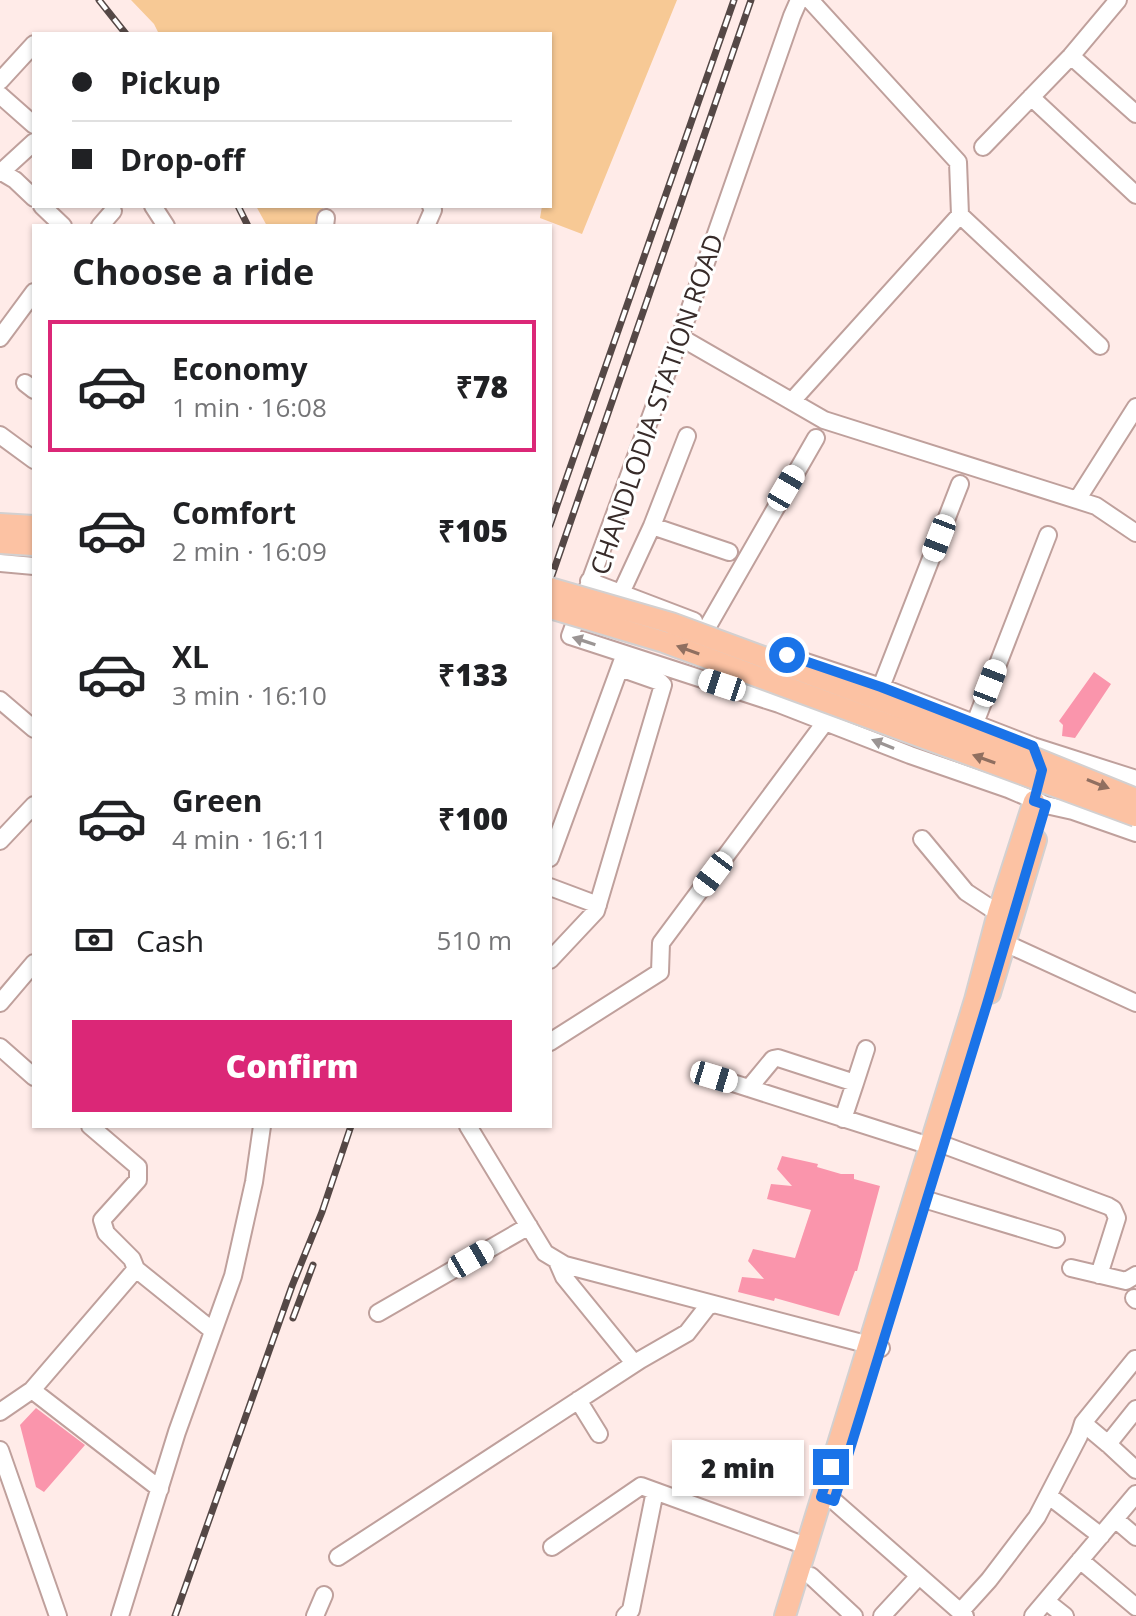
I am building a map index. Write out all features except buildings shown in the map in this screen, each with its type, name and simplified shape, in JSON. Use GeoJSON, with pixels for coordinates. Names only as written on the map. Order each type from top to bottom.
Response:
{"type":"FeatureCollection","features":[{"type":"Feature","properties":{"kind":"main road"},"geometry":{"type":"LineString","coordinates":[[0,524],[32,526]]}},
{"type":"Feature","properties":{"kind":"main road"},"geometry":{"type":"LineString","coordinates":[[0,543],[32,545]]}},
{"type":"Feature","properties":{"kind":"main road"},"geometry":{"type":"LineString","coordinates":[[552,589],[685,629],[1015,750],[1136,799]]}},
{"type":"Feature","properties":{"kind":"main road"},"geometry":{"type":"LineString","coordinates":[[552,609],[664,642],[1136,816]]}},
{"type":"Feature","properties":{"kind":"main road"},"geometry":{"type":"LineString","coordinates":[[874,1347],[927,1200],[937,1146],[998,913],[1040,803]]}},
{"type":"Feature","properties":{"kind":"main road"},"geometry":{"type":"LineString","coordinates":[[798,1616],[811,1576],[827,1499],[937,1146],[1005,943],[1040,803]]}},
{"type":"Feature","properties":{"kind":"main road"},"geometry":{"type":"LineString","coordinates":[[785,1616],[806,1546],[827,1499]]}},
{"type":"Feature","properties":{"kind":"street","name":"CHANDLODIA STATION ROAD"},"geometry":{"type":"LineString","coordinates":[[799,0],[680,337],[589,581],[1033,746],[1136,779]]}},
{"type":"Feature","properties":{"kind":"street"},"geometry":{"type":"LineString","coordinates":[[810,0],[958,162],[960,215],[1100,346]]}},
{"type":"Feature","properties":{"kind":"street"},"geometry":{"type":"LineString","coordinates":[[983,147],[1071,56],[1118,0]]}},
{"type":"Feature","properties":{"kind":"street"},"geometry":{"type":"LineString","coordinates":[[0,81],[32,46]]}},
{"type":"Feature","properties":{"kind":"street"},"geometry":{"type":"LineString","coordinates":[[1071,56],[1136,114]]}},
{"type":"Feature","properties":{"kind":"street"},"geometry":{"type":"LineString","coordinates":[[0,95],[32,123]]}},
{"type":"Feature","properties":{"kind":"street"},"geometry":{"type":"LineString","coordinates":[[1031,97],[1136,195]]}},
{"type":"Feature","properties":{"kind":"street"},"geometry":{"type":"LineString","coordinates":[[32,144],[1,172],[32,196]]}},
{"type":"Feature","properties":{"kind":"street"},"geometry":{"type":"LineString","coordinates":[[44,208],[61,224]]}},
{"type":"Feature","properties":{"kind":"street"},"geometry":{"type":"LineString","coordinates":[[102,224],[113,211]]}},
{"type":"Feature","properties":{"kind":"street"},"geometry":{"type":"LineString","coordinates":[[792,401],[960,215]]}},
{"type":"Feature","properties":{"kind":"street"},"geometry":{"type":"LineString","coordinates":[[0,338],[32,295]]}},
{"type":"Feature","properties":{"kind":"street"},"geometry":{"type":"LineString","coordinates":[[680,337],[824,420],[1096,506],[1136,533]]}},
{"type":"Feature","properties":{"kind":"street"},"geometry":{"type":"LineString","coordinates":[[1077,500],[1136,407]]}},
{"type":"Feature","properties":{"kind":"street"},"geometry":{"type":"LineString","coordinates":[[0,435],[32,459]]}},
{"type":"Feature","properties":{"kind":"street"},"geometry":{"type":"LineString","coordinates":[[621,593],[652,526],[687,436]]}},
{"type":"Feature","properties":{"kind":"street"},"geometry":{"type":"LineString","coordinates":[[708,626],[816,438]]}},
{"type":"Feature","properties":{"kind":"street"},"geometry":{"type":"LineString","coordinates":[[881,687],[960,484]]}},
{"type":"Feature","properties":{"kind":"street"},"geometry":{"type":"LineString","coordinates":[[0,515],[32,518]]}},
{"type":"Feature","properties":{"kind":"street"},"geometry":{"type":"LineString","coordinates":[[652,526],[729,552]]}},
{"type":"Feature","properties":{"kind":"street"},"geometry":{"type":"LineString","coordinates":[[975,723],[1048,535]]}},
{"type":"Feature","properties":{"kind":"street"},"geometry":{"type":"LineString","coordinates":[[0,563],[32,566]]}},
{"type":"Feature","properties":{"kind":"street"},"geometry":{"type":"LineString","coordinates":[[552,958],[596,911],[663,685],[570,636],[589,581]]}},
{"type":"Feature","properties":{"kind":"street"},"geometry":{"type":"LineString","coordinates":[[622,661],[779,704],[1040,803],[1136,833]]}},
{"type":"Feature","properties":{"kind":"street"},"geometry":{"type":"LineString","coordinates":[[552,853],[622,661]]}},
{"type":"Feature","properties":{"kind":"street"},"geometry":{"type":"LineString","coordinates":[[0,700],[32,727]]}},
{"type":"Feature","properties":{"kind":"street"},"geometry":{"type":"LineString","coordinates":[[552,1041],[660,972],[661,943],[826,721]]}},
{"type":"Feature","properties":{"kind":"street"},"geometry":{"type":"LineString","coordinates":[[1033,746],[1042,770],[1040,803]]}},
{"type":"Feature","properties":{"kind":"street"},"geometry":{"type":"LineString","coordinates":[[1040,803],[1059,774],[1081,760]]}},
{"type":"Feature","properties":{"kind":"street"},"geometry":{"type":"LineString","coordinates":[[0,841],[32,812]]}},
{"type":"Feature","properties":{"kind":"street"},"geometry":{"type":"LineString","coordinates":[[922,839],[966,892],[998,913]]}},
{"type":"Feature","properties":{"kind":"street"},"geometry":{"type":"LineString","coordinates":[[552,888],[598,905]]}},
{"type":"Feature","properties":{"kind":"street"},"geometry":{"type":"LineString","coordinates":[[1005,943],[1136,1003]]}},
{"type":"Feature","properties":{"kind":"street"},"geometry":{"type":"LineString","coordinates":[[0,1003],[32,965]]}},
{"type":"Feature","properties":{"kind":"street"},"geometry":{"type":"LineString","coordinates":[[0,1047],[32,1075]]}},
{"type":"Feature","properties":{"kind":"street"},"geometry":{"type":"LineString","coordinates":[[843,1119],[866,1049]]}},
{"type":"Feature","properties":{"kind":"street"},"geometry":{"type":"LineString","coordinates":[[749,1088],[773,1059],[778,1058],[855,1083]]}},
{"type":"Feature","properties":{"kind":"street"},"geometry":{"type":"LineString","coordinates":[[714,1077],[937,1146],[1113,1209],[1117,1218],[1099,1275]]}},
{"type":"Feature","properties":{"kind":"street"},"geometry":{"type":"LineString","coordinates":[[92,1128],[138,1167],[138,1180],[102,1220],[106,1233],[132,1259],[136,1269],[213,1331]]}},
{"type":"Feature","properties":{"kind":"street"},"geometry":{"type":"LineString","coordinates":[[120,1616],[177,1432],[233,1276],[254,1182],[262,1128]]}},
{"type":"Feature","properties":{"kind":"street"},"geometry":{"type":"LineString","coordinates":[[469,1128],[545,1253],[557,1261],[874,1347]]}},
{"type":"Feature","properties":{"kind":"street"},"geometry":{"type":"LineString","coordinates":[[927,1200],[1056,1239]]}},
{"type":"Feature","properties":{"kind":"street"},"geometry":{"type":"LineString","coordinates":[[378,1313],[529,1226]]}},
{"type":"Feature","properties":{"kind":"street"},"geometry":{"type":"LineString","coordinates":[[557,1261],[564,1277],[634,1363]]}},
{"type":"Feature","properties":{"kind":"street"},"geometry":{"type":"LineString","coordinates":[[1071,1268],[1126,1281],[1136,1275]]}},
{"type":"Feature","properties":{"kind":"street"},"geometry":{"type":"LineString","coordinates":[[0,1412],[32,1390],[136,1269]]}},
{"type":"Feature","properties":{"kind":"street"},"geometry":{"type":"LineString","coordinates":[[338,1557],[634,1363],[687,1333],[708,1306],[713,1305]]}},
{"type":"Feature","properties":{"kind":"street"},"geometry":{"type":"LineString","coordinates":[[827,1499],[963,1615],[1037,1517],[1083,1423],[1135,1359]]}},
{"type":"Feature","properties":{"kind":"street"},"geometry":{"type":"LineString","coordinates":[[32,1390],[160,1489]]}},
{"type":"Feature","properties":{"kind":"street"},"geometry":{"type":"LineString","coordinates":[[578,1400],[599,1434]]}},
{"type":"Feature","properties":{"kind":"street"},"geometry":{"type":"LineString","coordinates":[[1108,1444],[1136,1409]]}},
{"type":"Feature","properties":{"kind":"street"},"geometry":{"type":"LineString","coordinates":[[1083,1423],[1136,1470]]}},
{"type":"Feature","properties":{"kind":"street"},"geometry":{"type":"LineString","coordinates":[[0,1450],[58,1616]]}},
{"type":"Feature","properties":{"kind":"street"},"geometry":{"type":"LineString","coordinates":[[552,1547],[641,1486],[806,1546]]}},
{"type":"Feature","properties":{"kind":"street"},"geometry":{"type":"LineString","coordinates":[[625,1616],[631,1610],[655,1491]]}},
{"type":"Feature","properties":{"kind":"street"},"geometry":{"type":"LineString","coordinates":[[1033,1616],[1136,1494]]}},
{"type":"Feature","properties":{"kind":"street"},"geometry":{"type":"LineString","coordinates":[[1049,1496],[1101,1536]]}},
{"type":"Feature","properties":{"kind":"street"},"geometry":{"type":"LineString","coordinates":[[1115,1519],[1136,1537]]}},
{"type":"Feature","properties":{"kind":"street"},"geometry":{"type":"LineString","coordinates":[[1080,1560],[1136,1607]]}},
{"type":"Feature","properties":{"kind":"street"},"geometry":{"type":"LineString","coordinates":[[811,1576],[854,1616]]}},
{"type":"Feature","properties":{"kind":"street"},"geometry":{"type":"LineString","coordinates":[[882,1616],[919,1576]]}},
{"type":"Feature","properties":{"kind":"street"},"geometry":{"type":"LineString","coordinates":[[315,1616],[324,1595]]}},
{"type":"Feature","properties":{"kind":"street"},"geometry":{"type":"LineString","coordinates":[[1046,1601],[1065,1616]]}},
{"type":"Feature","properties":{"kind":"shaded area"},"geometry":{"type":"Polygon","coordinates":[[[131,0],[677,0],[582,234],[540,218],[542,208],[552,208],[552,32],[158,32],[131,0]]]}},
{"type":"Feature","properties":{"kind":"shaded area"},"geometry":{"type":"Polygon","coordinates":[[[257,208],[323,208],[315,224],[266,224],[257,208]]]}},
{"type":"Feature","properties":{"kind":"railway"},"geometry":{"type":"LineString","coordinates":[[99,0],[124,32]]}},
{"type":"Feature","properties":{"kind":"railway"},"geometry":{"type":"LineString","coordinates":[[552,519],[734,0]]}},
{"type":"Feature","properties":{"kind":"railway"},"geometry":{"type":"LineString","coordinates":[[552,575],[751,0]]}},
{"type":"Feature","properties":{"kind":"railway"},"geometry":{"type":"LineString","coordinates":[[239,208],[247,224]]}},
{"type":"Feature","properties":{"kind":"railway"},"geometry":{"type":"LineString","coordinates":[[175,1616],[350,1128]]}},
{"type":"Feature","properties":{"kind":"railway"},"geometry":{"type":"LineString","coordinates":[[293,1318],[313,1265]]}},
{"type":"Feature","properties":{"kind":"route"},"geometry":{"type":"LineString","coordinates":[[787,655],[881,687],[1033,746],[1042,770],[1034,801],[1046,805],[834,1501],[821,1497],[831,1467]]}}]}
